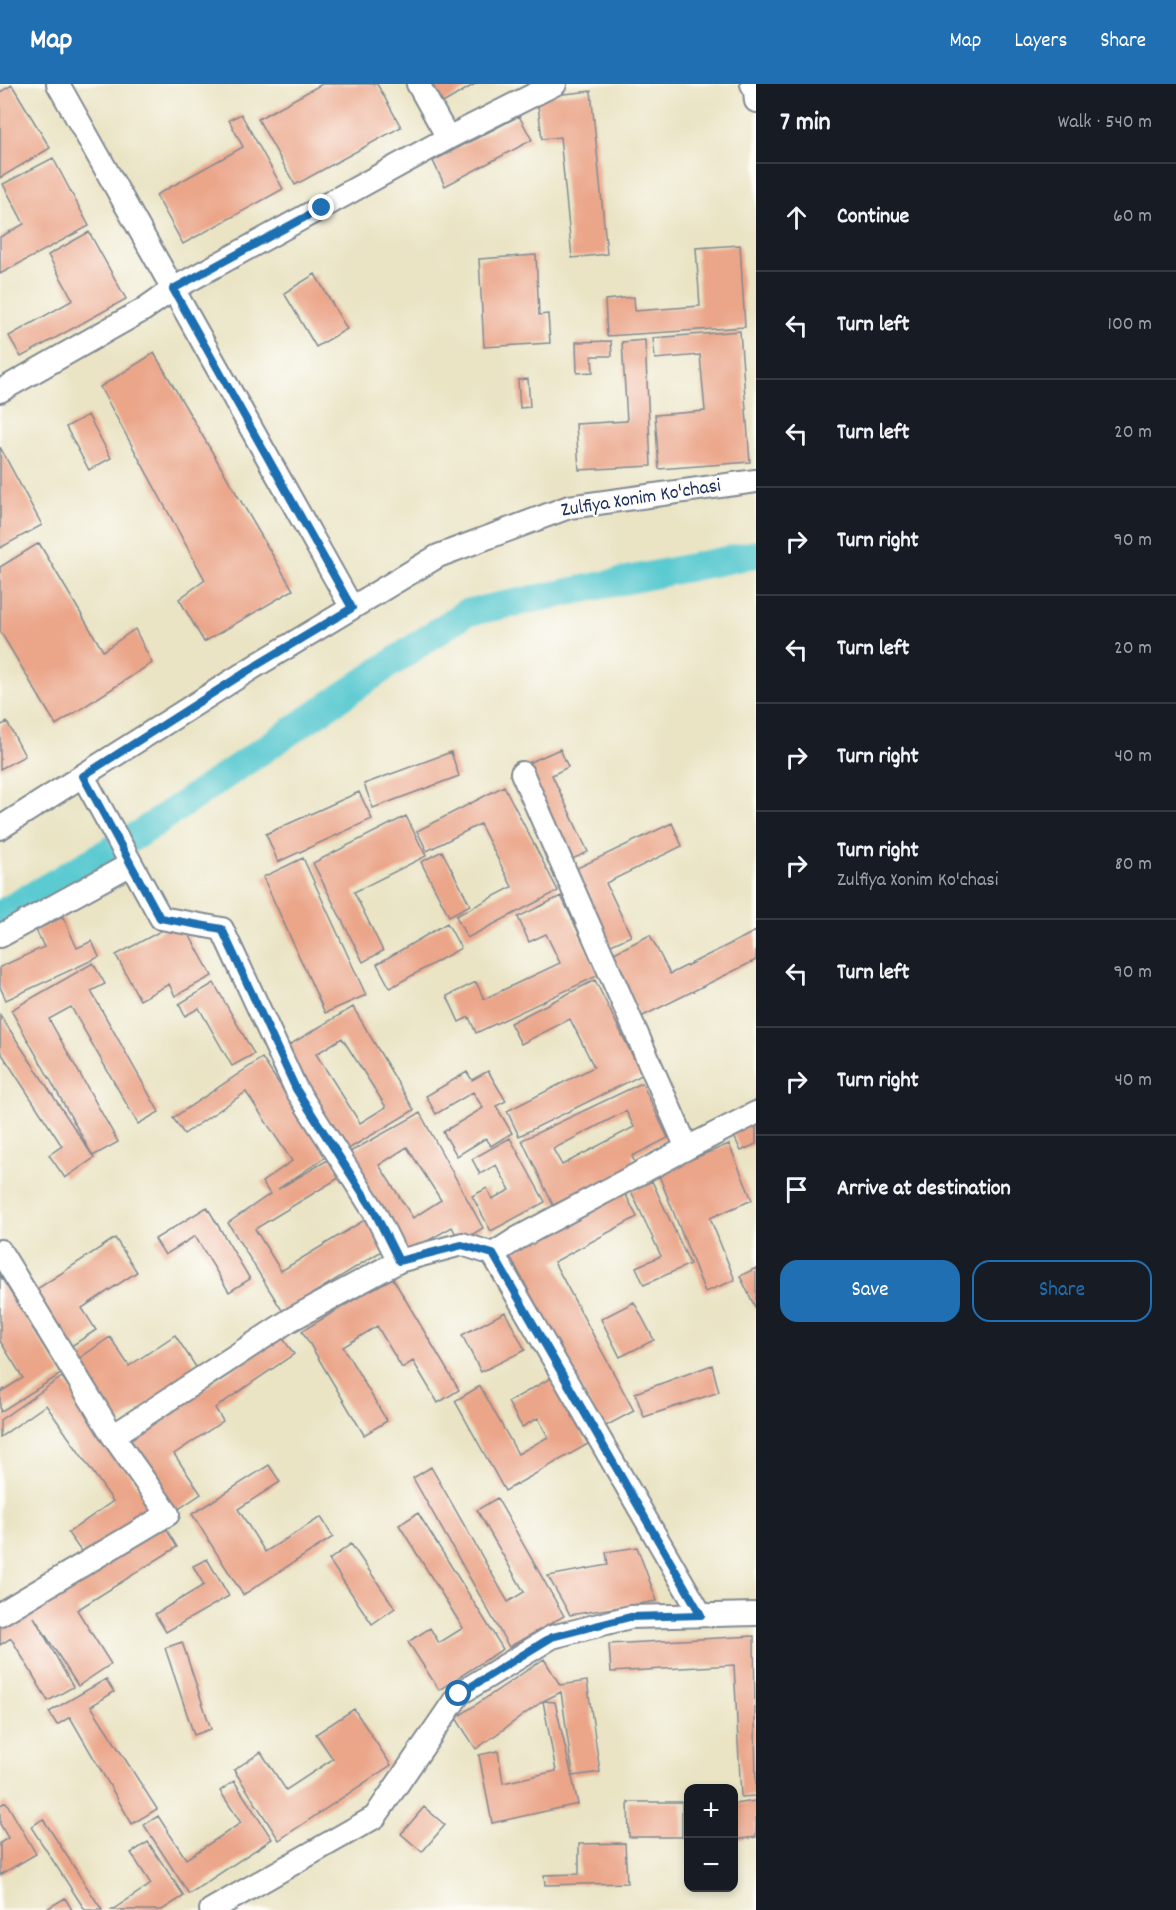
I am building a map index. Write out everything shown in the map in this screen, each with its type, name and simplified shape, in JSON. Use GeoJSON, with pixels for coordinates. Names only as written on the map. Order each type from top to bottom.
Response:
{"type":"FeatureCollection","features":[{"type":"Feature","properties":{"kind":"street"},"geometry":{"type":"LineString","coordinates":[[58,84],[352,608]]}},
{"type":"Feature","properties":{"kind":"street"},"geometry":{"type":"LineString","coordinates":[[418,84],[448,138]]}},
{"type":"Feature","properties":{"kind":"street"},"geometry":{"type":"LineString","coordinates":[[0,391],[143,310],[173,289],[448,138],[555,84]]}},
{"type":"Feature","properties":{"kind":"street"},"geometry":{"type":"LineString","coordinates":[[752,84],[756,101]]}},
{"type":"Feature","properties":{"kind":"street","name":"Zulfiya Xonim Ko'chasi"},"geometry":{"type":"LineString","coordinates":[[0,828],[257,665],[438,556],[569,507],[756,481]]}},
{"type":"Feature","properties":{"kind":"street"},"geometry":{"type":"LineString","coordinates":[[522,773],[687,1148]]}},
{"type":"Feature","properties":{"kind":"street"},"geometry":{"type":"LineString","coordinates":[[83,776],[160,918],[222,929],[296,1089],[374,1211],[399,1261]]}},
{"type":"Feature","properties":{"kind":"street"},"geometry":{"type":"LineString","coordinates":[[0,936],[131,864]]}},
{"type":"Feature","properties":{"kind":"street"},"geometry":{"type":"LineString","coordinates":[[493,1254],[518,1238],[756,1113]]}},
{"type":"Feature","properties":{"kind":"street"},"geometry":{"type":"LineString","coordinates":[[113,1436],[290,1320],[399,1261],[462,1245],[493,1254],[701,1615]]}},
{"type":"Feature","properties":{"kind":"street"},"geometry":{"type":"LineString","coordinates":[[0,1251],[113,1436],[168,1514],[0,1614]]}},
{"type":"Feature","properties":{"kind":"street"},"geometry":{"type":"LineString","coordinates":[[211,1910],[375,1817],[459,1694],[552,1637],[630,1617],[756,1614]]}},
{"type":"Feature","properties":{"kind":"building"},"geometry":{"type":"Polygon","coordinates":[[[322,84],[377,84],[401,127],[295,185],[258,119],[322,84]]]}},
{"type":"Feature","properties":{"kind":"building"},"geometry":{"type":"Polygon","coordinates":[[[431,84],[475,84],[443,103],[431,84]]]}},
{"type":"Feature","properties":{"kind":"building"},"geometry":{"type":"Polygon","coordinates":[[[12,85],[50,148],[0,178],[0,92],[12,85]]]}},
{"type":"Feature","properties":{"kind":"building"},"geometry":{"type":"Polygon","coordinates":[[[591,91],[607,254],[572,258],[560,137],[542,139],[537,97],[591,91]]]}},
{"type":"Feature","properties":{"kind":"building"},"geometry":{"type":"Polygon","coordinates":[[[241,114],[283,189],[183,244],[156,195],[243,147],[229,120],[241,114]]]}},
{"type":"Feature","properties":{"kind":"building"},"geometry":{"type":"Polygon","coordinates":[[[519,116],[532,140],[445,186],[433,161],[519,116]]]}},
{"type":"Feature","properties":{"kind":"building"},"geometry":{"type":"Polygon","coordinates":[[[53,158],[89,226],[0,274],[0,237],[24,224],[3,184],[53,158]]]}},
{"type":"Feature","properties":{"kind":"building"},"geometry":{"type":"Polygon","coordinates":[[[89,232],[126,299],[21,357],[9,336],[73,300],[48,255],[89,232]]]}},
{"type":"Feature","properties":{"kind":"building"},"geometry":{"type":"Polygon","coordinates":[[[740,245],[745,327],[607,336],[605,300],[634,297],[635,311],[700,306],[696,248],[740,245]]]}},
{"type":"Feature","properties":{"kind":"building"},"geometry":{"type":"Polygon","coordinates":[[[536,255],[539,315],[548,314],[550,343],[484,347],[479,259],[536,255]]]}},
{"type":"Feature","properties":{"kind":"building"},"geometry":{"type":"Polygon","coordinates":[[[315,274],[347,329],[316,347],[284,293],[315,274]]]}},
{"type":"Feature","properties":{"kind":"building"},"geometry":{"type":"Polygon","coordinates":[[[740,331],[750,462],[659,469],[655,415],[705,411],[700,355],[655,359],[653,338],[740,331]]]}},
{"type":"Feature","properties":{"kind":"building"},"geometry":{"type":"Polygon","coordinates":[[[645,340],[651,466],[579,470],[576,424],[627,421],[622,342],[645,340]]]}},
{"type":"Feature","properties":{"kind":"building"},"geometry":{"type":"Polygon","coordinates":[[[611,341],[612,356],[592,356],[593,372],[577,373],[576,342],[611,341]]]}},
{"type":"Feature","properties":{"kind":"building"},"geometry":{"type":"Polygon","coordinates":[[[154,353],[293,590],[204,642],[179,599],[205,580],[100,387],[154,353]]]}},
{"type":"Feature","properties":{"kind":"building"},"geometry":{"type":"Polygon","coordinates":[[[528,379],[530,407],[520,408],[518,380],[528,379]]]}},
{"type":"Feature","properties":{"kind":"building"},"geometry":{"type":"Polygon","coordinates":[[[88,415],[111,458],[89,470],[66,427],[88,415]]]}},
{"type":"Feature","properties":{"kind":"building"},"geometry":{"type":"Polygon","coordinates":[[[0,447],[42,525],[0,548],[0,447]]]}},
{"type":"Feature","properties":{"kind":"building"},"geometry":{"type":"Polygon","coordinates":[[[39,543],[103,651],[135,629],[152,663],[56,725],[0,631],[0,567],[39,543]]]}},
{"type":"Feature","properties":{"kind":"building"},"geometry":{"type":"Polygon","coordinates":[[[7,722],[25,756],[0,769],[0,726],[7,722]]]}},
{"type":"Feature","properties":{"kind":"building"},"geometry":{"type":"Polygon","coordinates":[[[560,749],[568,767],[552,775],[588,852],[570,860],[526,764],[560,749]]]}},
{"type":"Feature","properties":{"kind":"building"},"geometry":{"type":"Polygon","coordinates":[[[451,752],[459,776],[373,808],[364,784],[451,752]]]}},
{"type":"Feature","properties":{"kind":"building"},"geometry":{"type":"Polygon","coordinates":[[[504,786],[558,891],[467,938],[456,916],[512,887],[480,824],[427,851],[417,831],[504,786]]]}},
{"type":"Feature","properties":{"kind":"building"},"geometry":{"type":"Polygon","coordinates":[[[359,792],[372,819],[278,862],[266,834],[359,792]]]}},
{"type":"Feature","properties":{"kind":"building"},"geometry":{"type":"Polygon","coordinates":[[[406,816],[426,856],[354,892],[383,951],[363,962],[313,863],[406,816]]]}},
{"type":"Feature","properties":{"kind":"building"},"geometry":{"type":"Polygon","coordinates":[[[672,823],[682,846],[606,883],[631,936],[609,946],[573,870],[672,823]]]}},
{"type":"Feature","properties":{"kind":"building"},"geometry":{"type":"Polygon","coordinates":[[[442,851],[470,905],[449,916],[421,862],[442,851]]]}},
{"type":"Feature","properties":{"kind":"building"},"geometry":{"type":"Polygon","coordinates":[[[303,858],[366,995],[325,1013],[263,877],[303,858]]]}},
{"type":"Feature","properties":{"kind":"building"},"geometry":{"type":"Polygon","coordinates":[[[561,896],[599,975],[476,1033],[469,1017],[459,1022],[447,996],[476,982],[484,999],[560,963],[546,934],[529,942],[518,917],[561,896]]]}},
{"type":"Feature","properties":{"kind":"building"},"geometry":{"type":"Polygon","coordinates":[[[63,917],[77,948],[92,941],[99,957],[6,1000],[0,987],[0,967],[44,947],[36,930],[63,917]]]}},
{"type":"Feature","properties":{"kind":"building"},"geometry":{"type":"Polygon","coordinates":[[[181,920],[212,976],[175,996],[169,984],[140,1000],[116,955],[181,920]]]}},
{"type":"Feature","properties":{"kind":"building"},"geometry":{"type":"Polygon","coordinates":[[[447,923],[461,948],[390,988],[377,964],[447,923]]]}},
{"type":"Feature","properties":{"kind":"building"},"geometry":{"type":"Polygon","coordinates":[[[756,931],[756,960],[641,1017],[610,955],[650,935],[670,974],[756,931]]]}},
{"type":"Feature","properties":{"kind":"building"},"geometry":{"type":"Polygon","coordinates":[[[93,963],[105,984],[91,991],[159,1112],[138,1124],[71,1007],[49,1019],[118,1142],[93,1156],[11,1010],[93,963]]]}},
{"type":"Feature","properties":{"kind":"building"},"geometry":{"type":"Polygon","coordinates":[[[595,980],[642,1075],[519,1136],[507,1111],[594,1067],[570,1019],[521,1044],[510,1023],[595,980]]]}},
{"type":"Feature","properties":{"kind":"building"},"geometry":{"type":"Polygon","coordinates":[[[214,983],[254,1054],[232,1066],[199,1008],[185,1016],[179,1004],[214,983]]]}},
{"type":"Feature","properties":{"kind":"building"},"geometry":{"type":"Polygon","coordinates":[[[353,1007],[414,1110],[345,1151],[284,1048],[353,1007]],[[342,1038],[316,1054],[360,1123],[386,1107],[342,1038]]]}},
{"type":"Feature","properties":{"kind":"building"},"geometry":{"type":"Polygon","coordinates":[[[0,1015],[94,1158],[65,1178],[49,1155],[62,1146],[0,1051],[0,1015]]]}},
{"type":"Feature","properties":{"kind":"building"},"geometry":{"type":"Polygon","coordinates":[[[262,1058],[327,1156],[278,1189],[331,1158],[342,1176],[255,1229],[281,1271],[366,1219],[385,1249],[283,1312],[228,1223],[270,1194],[262,1182],[292,1161],[246,1092],[184,1134],[173,1118],[262,1058]]]}},
{"type":"Feature","properties":{"kind":"building"},"geometry":{"type":"Polygon","coordinates":[[[488,1071],[506,1101],[496,1106],[512,1133],[491,1146],[486,1138],[457,1156],[443,1132],[483,1108],[473,1092],[436,1114],[426,1096],[467,1072],[472,1080],[488,1071]]]}},
{"type":"Feature","properties":{"kind":"building"},"geometry":{"type":"Polygon","coordinates":[[[642,1083],[668,1138],[632,1156],[636,1166],[553,1205],[522,1140],[642,1083]],[[626,1111],[553,1149],[562,1165],[634,1127],[626,1111]]]}},
{"type":"Feature","properties":{"kind":"building"},"geometry":{"type":"Polygon","coordinates":[[[420,1113],[483,1228],[460,1242],[452,1227],[404,1254],[348,1153],[420,1113]],[[407,1147],[379,1165],[413,1218],[441,1200],[407,1147]]]}},
{"type":"Feature","properties":{"kind":"building"},"geometry":{"type":"Polygon","coordinates":[[[756,1121],[756,1144],[741,1151],[732,1132],[756,1121]]]}},
{"type":"Feature","properties":{"kind":"building"},"geometry":{"type":"Polygon","coordinates":[[[510,1138],[545,1202],[491,1231],[472,1196],[487,1188],[492,1199],[510,1190],[496,1165],[480,1174],[472,1159],[510,1138]]]}},
{"type":"Feature","properties":{"kind":"building"},"geometry":{"type":"Polygon","coordinates":[[[729,1144],[752,1200],[710,1218],[735,1280],[705,1292],[658,1173],[729,1144]]]}},
{"type":"Feature","properties":{"kind":"building"},"geometry":{"type":"Polygon","coordinates":[[[652,1181],[690,1264],[644,1285],[636,1267],[661,1256],[631,1191],[652,1181]]]}},
{"type":"Feature","properties":{"kind":"building"},"geometry":{"type":"Polygon","coordinates":[[[624,1191],[637,1217],[554,1262],[634,1411],[602,1428],[509,1254],[624,1191]]]}},
{"type":"Feature","properties":{"kind":"building"},"geometry":{"type":"Polygon","coordinates":[[[207,1207],[250,1279],[229,1292],[195,1236],[165,1255],[155,1239],[207,1207]]]}},
{"type":"Feature","properties":{"kind":"building"},"geometry":{"type":"Polygon","coordinates":[[[115,1238],[137,1272],[82,1308],[96,1330],[70,1347],[34,1291],[115,1238]]]}},
{"type":"Feature","properties":{"kind":"building"},"geometry":{"type":"Polygon","coordinates":[[[756,1268],[756,1309],[740,1276],[756,1268]]]}},
{"type":"Feature","properties":{"kind":"building"},"geometry":{"type":"Polygon","coordinates":[[[0,1275],[61,1374],[0,1412],[0,1392],[23,1378],[0,1341],[0,1275]]]}},
{"type":"Feature","properties":{"kind":"building"},"geometry":{"type":"Polygon","coordinates":[[[392,1277],[459,1390],[438,1403],[413,1361],[402,1368],[377,1326],[343,1347],[387,1421],[364,1435],[302,1331],[392,1277]]]}},
{"type":"Feature","properties":{"kind":"building"},"geometry":{"type":"Polygon","coordinates":[[[634,1302],[654,1340],[620,1357],[601,1319],[634,1302]]]}},
{"type":"Feature","properties":{"kind":"building"},"geometry":{"type":"Polygon","coordinates":[[[505,1312],[525,1350],[481,1372],[462,1335],[505,1312]]]}},
{"type":"Feature","properties":{"kind":"building"},"geometry":{"type":"Polygon","coordinates":[[[175,1335],[198,1370],[116,1424],[74,1362],[110,1337],[129,1366],[175,1335]]]}},
{"type":"Feature","properties":{"kind":"building"},"geometry":{"type":"Polygon","coordinates":[[[281,1336],[294,1354],[215,1408],[223,1421],[174,1454],[201,1494],[174,1512],[127,1442],[281,1336]]]}},
{"type":"Feature","properties":{"kind":"building"},"geometry":{"type":"Polygon","coordinates":[[[712,1365],[719,1392],[644,1417],[635,1393],[712,1365]]]}},
{"type":"Feature","properties":{"kind":"building"},"geometry":{"type":"Polygon","coordinates":[[[62,1377],[154,1510],[85,1557],[68,1533],[113,1501],[46,1405],[0,1437],[0,1420],[62,1377]]]}},
{"type":"Feature","properties":{"kind":"building"},"geometry":{"type":"Polygon","coordinates":[[[551,1378],[588,1444],[505,1491],[455,1401],[480,1386],[518,1454],[548,1437],[538,1418],[522,1427],[508,1402],[551,1378]]]}},
{"type":"Feature","properties":{"kind":"building"},"geometry":{"type":"Polygon","coordinates":[[[269,1465],[280,1482],[238,1509],[265,1552],[321,1517],[333,1537],[243,1595],[192,1514],[269,1465]]]}},
{"type":"Feature","properties":{"kind":"building"},"geometry":{"type":"Polygon","coordinates":[[[431,1467],[508,1602],[524,1592],[477,1510],[497,1498],[564,1616],[509,1647],[413,1478],[431,1467]]]}},
{"type":"Feature","properties":{"kind":"building"},"geometry":{"type":"Polygon","coordinates":[[[418,1513],[503,1649],[439,1690],[408,1642],[430,1628],[439,1643],[463,1628],[399,1525],[418,1513]]]}},
{"type":"Feature","properties":{"kind":"building"},"geometry":{"type":"Polygon","coordinates":[[[164,1525],[177,1547],[77,1610],[111,1664],[78,1686],[34,1617],[73,1687],[48,1701],[11,1638],[0,1645],[0,1626],[30,1610],[164,1525]]]}},
{"type":"Feature","properties":{"kind":"building"},"geometry":{"type":"Polygon","coordinates":[[[351,1544],[395,1608],[372,1624],[329,1560],[351,1544]]]}},
{"type":"Feature","properties":{"kind":"building"},"geometry":{"type":"Polygon","coordinates":[[[637,1547],[657,1601],[570,1615],[548,1576],[608,1565],[606,1552],[637,1547]]]}},
{"type":"Feature","properties":{"kind":"building"},"geometry":{"type":"Polygon","coordinates":[[[207,1559],[229,1596],[166,1632],[155,1614],[204,1585],[193,1566],[207,1559]]]}},
{"type":"Feature","properties":{"kind":"building"},"geometry":{"type":"Polygon","coordinates":[[[754,1636],[756,1796],[741,1797],[734,1665],[611,1672],[609,1644],[754,1636]]]}},
{"type":"Feature","properties":{"kind":"building"},"geometry":{"type":"Polygon","coordinates":[[[182,1642],[211,1729],[194,1735],[165,1648],[182,1642]]]}},
{"type":"Feature","properties":{"kind":"building"},"geometry":{"type":"Polygon","coordinates":[[[544,1659],[560,1685],[587,1681],[600,1772],[573,1776],[561,1692],[543,1701],[476,1749],[456,1718],[544,1659]]]}},
{"type":"Feature","properties":{"kind":"building"},"geometry":{"type":"Polygon","coordinates":[[[106,1679],[114,1692],[91,1706],[157,1809],[132,1824],[70,1717],[57,1725],[49,1712],[106,1679]]]}},
{"type":"Feature","properties":{"kind":"building"},"geometry":{"type":"Polygon","coordinates":[[[543,1701],[555,1702],[578,1804],[492,1823],[479,1755],[498,1751],[503,1783],[556,1771],[543,1701]]]}},
{"type":"Feature","properties":{"kind":"building"},"geometry":{"type":"Polygon","coordinates":[[[354,1709],[391,1765],[279,1840],[234,1770],[261,1752],[286,1790],[333,1759],[316,1734],[354,1709]]]}},
{"type":"Feature","properties":{"kind":"building"},"geometry":{"type":"Polygon","coordinates":[[[234,1781],[272,1839],[189,1894],[144,1825],[158,1816],[186,1859],[241,1823],[220,1791],[234,1781]]]}},
{"type":"Feature","properties":{"kind":"building"},"geometry":{"type":"Polygon","coordinates":[[[756,1801],[756,1837],[738,1839],[738,1803],[756,1801]]]}},
{"type":"Feature","properties":{"kind":"building"},"geometry":{"type":"Polygon","coordinates":[[[6,1802],[36,1854],[0,1875],[0,1843],[8,1838],[0,1824],[0,1805],[6,1802]]]}},
{"type":"Feature","properties":{"kind":"building"},"geometry":{"type":"Polygon","coordinates":[[[628,1802],[682,1802],[682,1837],[629,1837],[628,1802]]]}},
{"type":"Feature","properties":{"kind":"building"},"geometry":{"type":"Polygon","coordinates":[[[424,1807],[445,1825],[422,1852],[401,1834],[424,1807]]]}},
{"type":"Feature","properties":{"kind":"building"},"geometry":{"type":"Polygon","coordinates":[[[43,1819],[102,1910],[85,1910],[31,1827],[43,1819]]]}},
{"type":"Feature","properties":{"kind":"building"},"geometry":{"type":"Polygon","coordinates":[[[148,1842],[184,1896],[162,1910],[112,1910],[151,1884],[131,1853],[148,1842]]]}},
{"type":"Feature","properties":{"kind":"building"},"geometry":{"type":"Polygon","coordinates":[[[625,1843],[627,1883],[545,1885],[544,1875],[579,1874],[579,1844],[625,1843]]]}},
{"type":"Feature","properties":{"kind":"building"},"geometry":{"type":"Polygon","coordinates":[[[65,1898],[72,1910],[45,1910],[65,1898]]]}},
{"type":"Feature","properties":{"kind":"waterway"},"geometry":{"type":"LineString","coordinates":[[0,914],[142,832],[465,613],[756,554]]}},
{"type":"Feature","properties":{"kind":"route"},"geometry":{"type":"LineString","coordinates":[[322,208],[173,289],[352,608],[257,665],[83,776],[160,918],[222,929],[296,1089],[374,1211],[399,1261],[462,1245],[493,1254],[701,1615],[630,1617],[552,1637],[459,1694]]}}]}
